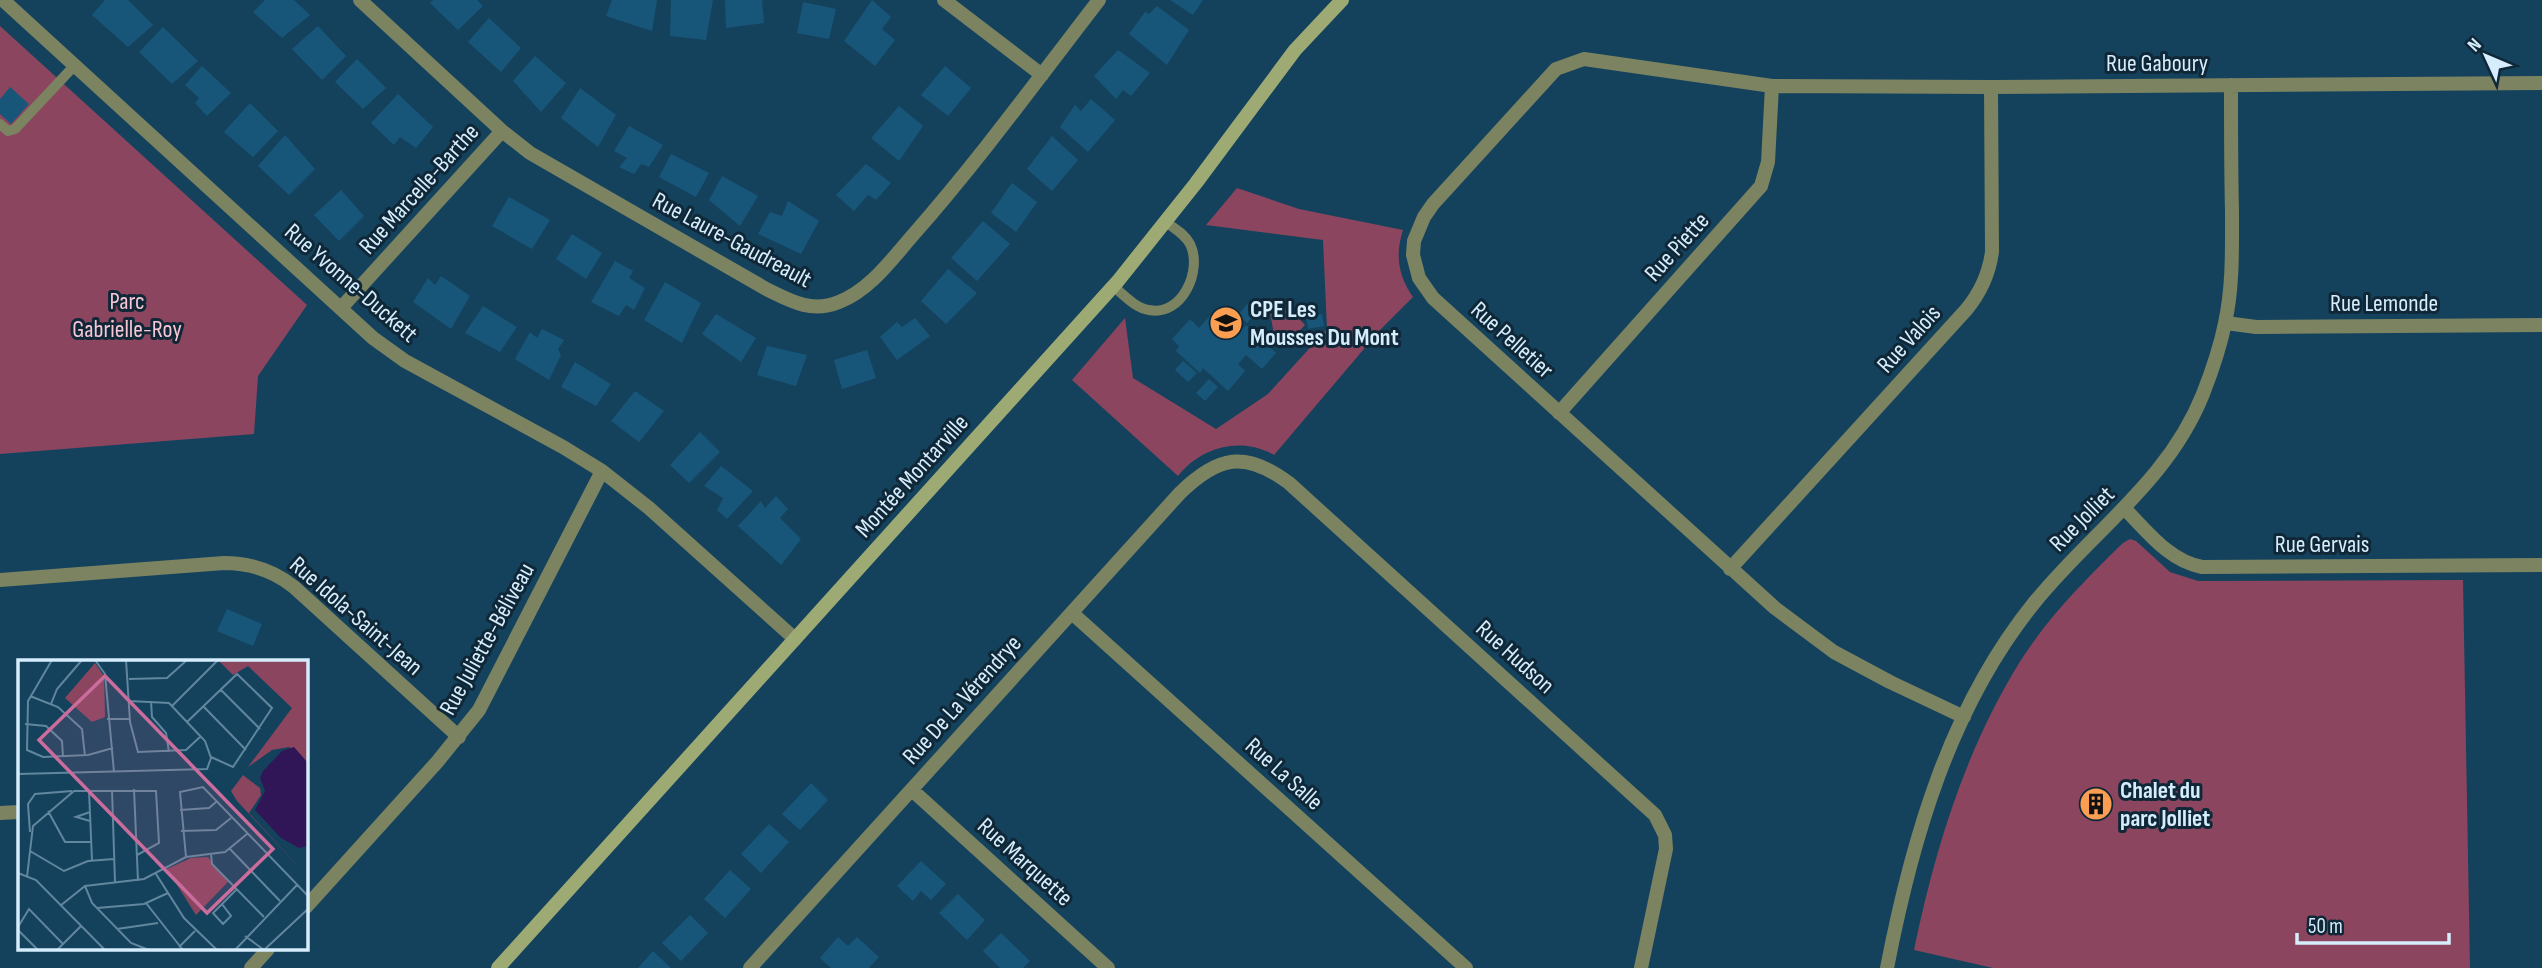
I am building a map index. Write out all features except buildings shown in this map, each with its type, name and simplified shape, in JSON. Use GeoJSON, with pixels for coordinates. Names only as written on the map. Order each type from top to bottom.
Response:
{"type":"FeatureCollection","features":[{"type":"Feature","properties":{"kind":"street","name":"Rue Yvonne-Duckett"},"geometry":{"type":"LineString","coordinates":[[3,0],[367,333],[396,355],[602,471],[649,508],[795,639]]}},
{"type":"Feature","properties":{"kind":"street"},"geometry":{"type":"LineString","coordinates":[[944,0],[1042,75]]}},
{"type":"Feature","properties":{"kind":"street","name":"Rue Laure-Gaudreault"},"geometry":{"type":"LineString","coordinates":[[368,2],[502,131],[556,170],[768,290],[800,305],[823,307],[856,294],[880,272],[961,178],[1100,0]]}},
{"type":"Feature","properties":{"kind":"street","name":"Montée Montarville"},"geometry":{"type":"LineString","coordinates":[[498,968],[1113,286],[1166,222],[1295,50],[1342,0]]}},
{"type":"Feature","properties":{"kind":"street","name":"Rue Pelletier"},"geometry":{"type":"LineString","coordinates":[[1772,86],[1584,59],[1556,69],[1428,211],[1416,233],[1413,248],[1415,270],[1441,307],[1775,608],[1834,652],[1964,717]]}},
{"type":"Feature","properties":{"kind":"street","name":"Rue Gaboury"},"geometry":{"type":"LineString","coordinates":[[1772,86],[2542,83]]}},
{"type":"Feature","properties":{"kind":"street","name":"Rue Jolliet"},"geometry":{"type":"LineString","coordinates":[[1887,968],[1920,830],[1942,766],[1989,669],[2023,617],[2066,567],[2152,480],[2183,436],[2210,376],[2225,323],[2232,255],[2231,85]]}},
{"type":"Feature","properties":{"kind":"street","name":"Rue Piette"},"geometry":{"type":"LineString","coordinates":[[1559,413],[1761,186],[1768,162],[1772,86]]}},
{"type":"Feature","properties":{"kind":"street","name":"Rue Valois"},"geometry":{"type":"LineString","coordinates":[[1730,569],[1979,293],[1988,273],[1992,252],[1991,87]]}},
{"type":"Feature","properties":{"kind":"street","name":"Rue Marcelle-Barthe"},"geometry":{"type":"LineString","coordinates":[[341,308],[502,131]]}},
{"type":"Feature","properties":{"kind":"street","name":"Rue Lemonde"},"geometry":{"type":"LineString","coordinates":[[2225,323],[2256,327],[2542,325]]}},
{"type":"Feature","properties":{"kind":"street","name":"Rue Hudson"},"geometry":{"type":"LineString","coordinates":[[1212,467],[1232,461],[1247,461],[1266,467],[1289,483],[1655,815],[1665,835],[1666,849],[1641,968]]}},
{"type":"Feature","properties":{"kind":"street","name":"Rue De La Vérendrye"},"geometry":{"type":"LineString","coordinates":[[755,966],[1180,493],[1197,476],[1212,467]]}},
{"type":"Feature","properties":{"kind":"street","name":"Rue Juliette-Béliveau"},"geometry":{"type":"LineString","coordinates":[[308,905],[459,737],[488,695],[602,471]]}},
{"type":"Feature","properties":{"kind":"street","name":"Rue Gervais"},"geometry":{"type":"LineString","coordinates":[[2124,509],[2175,557],[2202,567],[2542,565]]}},
{"type":"Feature","properties":{"kind":"street","name":"Rue Idola-Saint-Jean"},"geometry":{"type":"LineString","coordinates":[[0,580],[224,563],[260,568],[293,587],[459,737]]}},
{"type":"Feature","properties":{"kind":"street","name":"Rue La Salle"},"geometry":{"type":"LineString","coordinates":[[1072,613],[1466,968]]}},
{"type":"Feature","properties":{"kind":"street","name":"Rue Marquette"},"geometry":{"type":"LineString","coordinates":[[912,790],[1108,968]]}},
{"type":"Feature","properties":{"kind":"street"},"geometry":{"type":"LineString","coordinates":[[0,813],[18,812]]}},
{"type":"Feature","properties":{"kind":"street"},"geometry":{"type":"LineString","coordinates":[[251,968],[267,950]]}},
{"type":"Feature","properties":{"kind":"lane"},"geometry":{"type":"LineString","coordinates":[[0,124],[8,131],[15,129],[75,65]]}},
{"type":"Feature","properties":{"kind":"lane"},"geometry":{"type":"LineString","coordinates":[[1113,286],[1133,302],[1151,311],[1170,305],[1187,291],[1194,267],[1191,246],[1182,234],[1166,222]]}},
{"type":"Feature","properties":{"kind":"green space","name":"Parc Gabrielle-Roy"},"geometry":{"type":"Polygon","coordinates":[[[0,26],[307,305],[258,376],[254,434],[0,454],[0,26]]]}},
{"type":"Feature","properties":{"kind":"green space"},"geometry":{"type":"Polygon","coordinates":[[[1237,188],[1299,209],[1403,230],[1399,265],[1413,297],[1380,330],[1274,455],[1248,446],[1222,448],[1198,458],[1178,476],[1072,380],[1125,318],[1133,378],[1216,429],[1268,394],[1327,329],[1323,240],[1206,225],[1237,188]]]}},
{"type":"Feature","properties":{"kind":"green space"},"geometry":{"type":"Polygon","coordinates":[[[1269,307],[1290,309],[1305,325],[1283,348],[1275,340],[1269,307]]]}},
{"type":"Feature","properties":{"kind":"green space"},"geometry":{"type":"Polygon","coordinates":[[[2130,539],[2136,541],[2170,572],[2198,581],[2463,580],[2470,968],[1993,968],[1914,950],[1932,874],[1955,800],[2001,694],[2021,660],[2056,613],[2095,570],[2130,539]]]}},
{"type":"Feature","properties":{"kind":"place","name":"CPE Les Mousses Du Mont"},"geometry":{"type":"Point","coordinates":[1226,323]}},
{"type":"Feature","properties":{"kind":"place","name":"Chalet du parc Jolliet"},"geometry":{"type":"Point","coordinates":[2096,804]}}]}
